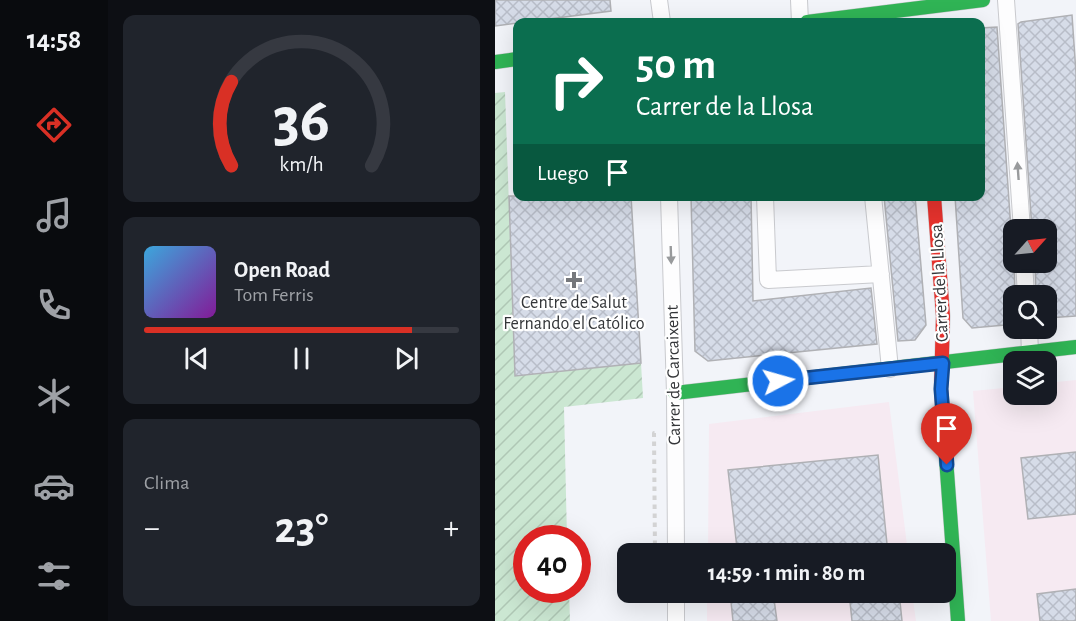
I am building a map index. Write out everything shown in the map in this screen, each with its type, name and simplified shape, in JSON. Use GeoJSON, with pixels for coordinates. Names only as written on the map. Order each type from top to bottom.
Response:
{"type":"FeatureCollection","features":[{"type":"Feature","properties":{"kind":"street"},"geometry":{"type":"LineString","coordinates":[[659,0],[661,18]]}},
{"type":"Feature","properties":{"kind":"street"},"geometry":{"type":"LineString","coordinates":[[799,0],[800,18]]}},
{"type":"Feature","properties":{"kind":"street"},"geometry":{"type":"LineString","coordinates":[[863,18],[983,0]]}},
{"type":"Feature","properties":{"kind":"street"},"geometry":{"type":"LineString","coordinates":[[1006,0],[1021,219]]}},
{"type":"Feature","properties":{"kind":"street"},"geometry":{"type":"LineString","coordinates":[[495,62],[513,60]]}},
{"type":"Feature","properties":{"kind":"street","name":"Carrer de Carcaixent"},"geometry":{"type":"LineString","coordinates":[[669,201],[675,393],[676,543]]}},
{"type":"Feature","properties":{"kind":"street"},"geometry":{"type":"LineString","coordinates":[[765,201],[768,280],[881,274]]}},
{"type":"Feature","properties":{"kind":"street"},"geometry":{"type":"LineString","coordinates":[[874,201],[890,369]]}},
{"type":"Feature","properties":{"kind":"street","name":"Carrer de la Llosa"},"geometry":{"type":"LineString","coordinates":[[934,201],[943,316],[941,389],[958,621]]}},
{"type":"Feature","properties":{"kind":"street"},"geometry":{"type":"LineString","coordinates":[[1045,351],[1076,347]]}},
{"type":"Feature","properties":{"kind":"street"},"geometry":{"type":"LineString","coordinates":[[675,393],[1003,356]]}},
{"type":"Feature","properties":{"kind":"street"},"geometry":{"type":"LineString","coordinates":[[676,603],[676,621]]}},
{"type":"Feature","properties":{"kind":"shaded area"},"geometry":{"type":"Polygon","coordinates":[[[1076,380],[1076,621],[991,621],[973,391],[1003,388],[1003,405],[1057,405],[1057,382],[1076,380]]]}},
{"type":"Feature","properties":{"kind":"shaded area"},"geometry":{"type":"Polygon","coordinates":[[[889,402],[907,543],[708,543],[709,424],[889,402]]]}},
{"type":"Feature","properties":{"kind":"shaded area"},"geometry":{"type":"Polygon","coordinates":[[[707,603],[913,603],[916,621],[707,621],[707,603]]]}},
{"type":"Feature","properties":{"kind":"green space"},"geometry":{"type":"Polygon","coordinates":[[[505,92],[515,376],[641,363],[643,398],[564,407],[567,525],[513,525],[513,603],[569,603],[570,621],[495,621],[495,93],[505,92]]]}},
{"type":"Feature","properties":{"kind":"building"},"geometry":{"type":"Polygon","coordinates":[[[495,0],[610,0],[611,11],[557,18],[513,18],[513,24],[495,26],[495,0]]]}},
{"type":"Feature","properties":{"kind":"building"},"geometry":{"type":"Polygon","coordinates":[[[1072,15],[1076,73],[1076,316],[1057,317],[1057,285],[1036,285],[1035,273],[1057,273],[1057,219],[1031,219],[1018,24],[1072,15]]]}},
{"type":"Feature","properties":{"kind":"building"},"geometry":{"type":"Polygon","coordinates":[[[997,27],[1010,219],[1003,219],[1003,273],[1014,273],[1015,285],[1003,285],[1003,325],[972,328],[963,318],[955,201],[985,201],[985,28],[997,27]]]}},
{"type":"Feature","properties":{"kind":"building","name":"Centre de Salut Fernando el Católico"},"geometry":{"type":"Polygon","coordinates":[[[509,196],[513,196],[513,201],[631,201],[641,363],[515,376],[509,196]]]}},
{"type":"Feature","properties":{"kind":"building"},"geometry":{"type":"Polygon","coordinates":[[[691,201],[751,201],[753,301],[871,288],[877,344],[708,361],[695,351],[691,201]]]}},
{"type":"Feature","properties":{"kind":"building"},"geometry":{"type":"Polygon","coordinates":[[[884,201],[915,201],[926,325],[915,340],[898,341],[884,201]]]}},
{"type":"Feature","properties":{"kind":"building"},"geometry":{"type":"Polygon","coordinates":[[[1076,452],[1076,514],[1028,519],[1021,458],[1076,452]]]}},
{"type":"Feature","properties":{"kind":"building"},"geometry":{"type":"Polygon","coordinates":[[[878,455],[887,543],[736,543],[728,470],[878,455]]]}},
{"type":"Feature","properties":{"kind":"building"},"geometry":{"type":"Polygon","coordinates":[[[1076,589],[1076,621],[1040,621],[1037,594],[1076,589]]]}},
{"type":"Feature","properties":{"kind":"building"},"geometry":{"type":"Polygon","coordinates":[[[731,603],[775,603],[777,621],[733,621],[731,603]]]}},
{"type":"Feature","properties":{"kind":"building"},"geometry":{"type":"Polygon","coordinates":[[[850,603],[900,603],[902,621],[852,621],[850,603]]]}},
{"type":"Feature","properties":{"kind":"traffic: fast"},"geometry":{"type":"LineString","coordinates":[[839,18],[983,0]]}},
{"type":"Feature","properties":{"kind":"traffic: fast"},"geometry":{"type":"LineString","coordinates":[[495,62],[513,60]]}},
{"type":"Feature","properties":{"kind":"traffic: fast"},"geometry":{"type":"LineString","coordinates":[[675,393],[1076,347]]}},
{"type":"Feature","properties":{"kind":"traffic: fast"},"geometry":{"type":"LineString","coordinates":[[944,431],[958,621]]}},
{"type":"Feature","properties":{"kind":"traffic: jam"},"geometry":{"type":"LineString","coordinates":[[934,201],[943,316],[941,389],[944,431]]}},
{"type":"Feature","properties":{"kind":"place","name":"Centre de Salut Fernando el Católico"},"geometry":{"type":"Point","coordinates":[574,280]}},
{"type":"Feature","properties":{"kind":"route"},"geometry":{"type":"LineString","coordinates":[[778,381],[943,363],[941,389],[947,465]]}}]}
